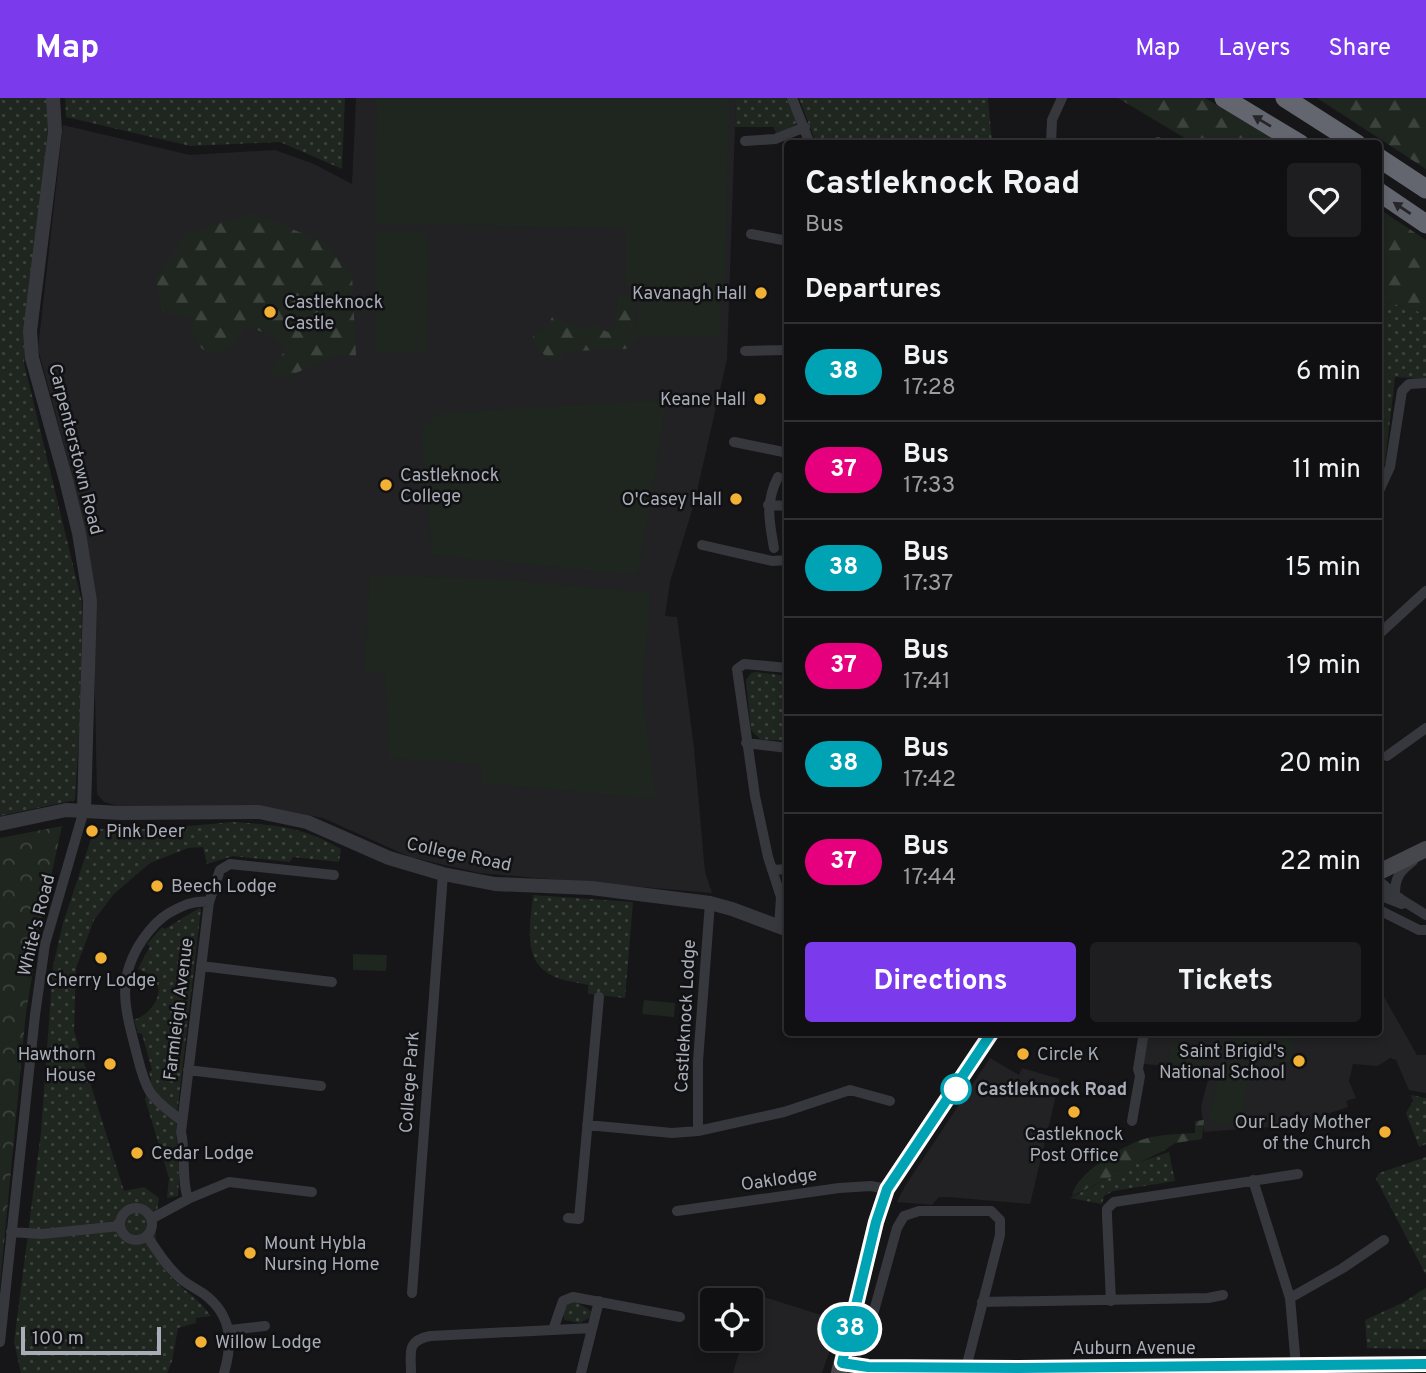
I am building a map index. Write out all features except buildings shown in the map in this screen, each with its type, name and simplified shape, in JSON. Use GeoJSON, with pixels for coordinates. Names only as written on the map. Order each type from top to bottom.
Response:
{"type":"FeatureCollection","features":[{"type":"Feature","properties":{"kind":"highway"},"geometry":{"type":"LineString","coordinates":[[1224,98],[1293,140]]}},
{"type":"Feature","properties":{"kind":"highway"},"geometry":{"type":"LineString","coordinates":[[1285,98],[1351,140]]}},
{"type":"Feature","properties":{"kind":"highway"},"geometry":{"type":"LineString","coordinates":[[1382,160],[1426,189]]}},
{"type":"Feature","properties":{"kind":"highway"},"geometry":{"type":"LineString","coordinates":[[1382,194],[1426,224]]}},
{"type":"Feature","properties":{"kind":"main road"},"geometry":{"type":"LineString","coordinates":[[1382,871],[1426,850]]}},
{"type":"Feature","properties":{"kind":"main road"},"geometry":{"type":"LineString","coordinates":[[840,1368],[876,1222],[887,1189],[989,1036]]}},
{"type":"Feature","properties":{"kind":"street","name":"Carpenterstown Road"},"geometry":{"type":"LineString","coordinates":[[53,98],[55,131],[30,331],[32,358],[79,533],[90,601],[84,810]]}},
{"type":"Feature","properties":{"kind":"street"},"geometry":{"type":"LineString","coordinates":[[792,98],[809,140]]}},
{"type":"Feature","properties":{"kind":"street"},"geometry":{"type":"LineString","coordinates":[[1051,140],[1052,120],[1062,98]]}},
{"type":"Feature","properties":{"kind":"street"},"geometry":{"type":"LineString","coordinates":[[745,141],[775,139],[805,127]]}},
{"type":"Feature","properties":{"kind":"street"},"geometry":{"type":"LineString","coordinates":[[751,234],[784,240]]}},
{"type":"Feature","properties":{"kind":"street"},"geometry":{"type":"LineString","coordinates":[[745,351],[784,350]]}},
{"type":"Feature","properties":{"kind":"street"},"geometry":{"type":"LineString","coordinates":[[1382,484],[1390,467],[1400,396],[1406,386],[1426,383]]}},
{"type":"Feature","properties":{"kind":"street"},"geometry":{"type":"LineString","coordinates":[[734,442],[784,452]]}},
{"type":"Feature","properties":{"kind":"street"},"geometry":{"type":"LineString","coordinates":[[774,548],[768,505],[778,477]]}},
{"type":"Feature","properties":{"kind":"street"},"geometry":{"type":"LineString","coordinates":[[768,505],[784,506]]}},
{"type":"Feature","properties":{"kind":"street"},"geometry":{"type":"LineString","coordinates":[[702,545],[772,561],[784,560]]}},
{"type":"Feature","properties":{"kind":"street"},"geometry":{"type":"LineString","coordinates":[[1382,631],[1426,592]]}},
{"type":"Feature","properties":{"kind":"street"},"geometry":{"type":"LineString","coordinates":[[783,928],[780,897],[746,743],[737,669],[744,664],[784,668]]}},
{"type":"Feature","properties":{"kind":"street"},"geometry":{"type":"LineString","coordinates":[[1387,756],[1426,728]]}},
{"type":"Feature","properties":{"kind":"street"},"geometry":{"type":"LineString","coordinates":[[746,743],[784,748]]}},
{"type":"Feature","properties":{"kind":"street","name":"College Road"},"geometry":{"type":"LineString","coordinates":[[0,824],[66,810],[272,814],[307,822],[389,858],[443,874],[495,884],[591,888],[710,903],[783,928]]}},
{"type":"Feature","properties":{"kind":"street","name":"White's Road"},"geometry":{"type":"LineString","coordinates":[[0,1342],[45,944],[84,810]]}},
{"type":"Feature","properties":{"kind":"street"},"geometry":{"type":"LineString","coordinates":[[1395,894],[1395,881],[1399,873],[1426,850]]}},
{"type":"Feature","properties":{"kind":"street","name":"Farmleigh Avenue"},"geometry":{"type":"LineString","coordinates":[[188,1199],[184,1188],[185,1151],[182,1121],[209,902],[220,870],[224,865],[230,864],[334,875]]}},
{"type":"Feature","properties":{"kind":"street"},"geometry":{"type":"LineString","coordinates":[[772,870],[784,869]]}},
{"type":"Feature","properties":{"kind":"street","name":"College Park"},"geometry":{"type":"LineString","coordinates":[[412,1293],[443,874]]}},
{"type":"Feature","properties":{"kind":"street"},"geometry":{"type":"LineString","coordinates":[[1382,883],[1423,913]]}},
{"type":"Feature","properties":{"kind":"street"},"geometry":{"type":"LineString","coordinates":[[1382,896],[1423,913]]}},
{"type":"Feature","properties":{"kind":"street","name":"Farmleigh Avenue"},"geometry":{"type":"LineString","coordinates":[[182,1121],[160,1104],[150,1092],[141,1070],[125,1010],[126,974],[134,952],[160,918],[198,900],[209,902]]}},
{"type":"Feature","properties":{"kind":"street","name":"Castleknock Lodge"},"geometry":{"type":"LineString","coordinates":[[698,1131],[698,1061],[710,903]]}},
{"type":"Feature","properties":{"kind":"street"},"geometry":{"type":"LineString","coordinates":[[1382,912],[1419,930],[1426,930]]}},
{"type":"Feature","properties":{"kind":"street"},"geometry":{"type":"LineString","coordinates":[[201,966],[332,982]]}},
{"type":"Feature","properties":{"kind":"street"},"geometry":{"type":"LineString","coordinates":[[568,1218],[579,1219],[599,997]]}},
{"type":"Feature","properties":{"kind":"street"},"geometry":{"type":"LineString","coordinates":[[1132,1121],[1143,1036]]}},
{"type":"Feature","properties":{"kind":"street"},"geometry":{"type":"LineString","coordinates":[[188,1070],[321,1086]]}},
{"type":"Feature","properties":{"kind":"street"},"geometry":{"type":"LineString","coordinates":[[587,1125],[672,1133],[698,1131],[784,1112],[850,1090],[890,1101]]}},
{"type":"Feature","properties":{"kind":"street"},"geometry":{"type":"LineString","coordinates":[[1111,1301],[1107,1209],[1114,1202],[1298,1174]]}},
{"type":"Feature","properties":{"kind":"street"},"geometry":{"type":"LineString","coordinates":[[1254,1180],[1290,1298],[1296,1366]]}},
{"type":"Feature","properties":{"kind":"street"},"geometry":{"type":"LineString","coordinates":[[151,1219],[188,1199],[229,1182],[312,1192]]}},
{"type":"Feature","properties":{"kind":"street","name":"Oaklodge"},"geometry":{"type":"LineString","coordinates":[[677,1211],[859,1186],[887,1189]]}},
{"type":"Feature","properties":{"kind":"street"},"geometry":{"type":"LineString","coordinates":[[130,1209],[142,1210],[151,1219],[150,1231],[146,1236],[135,1240],[124,1235],[120,1226],[122,1218],[130,1209]]}},
{"type":"Feature","properties":{"kind":"street"},"geometry":{"type":"LineString","coordinates":[[874,1311],[897,1228],[904,1216],[919,1211],[985,1210],[995,1214],[1000,1220],[1000,1235],[966,1368]]}},
{"type":"Feature","properties":{"kind":"street"},"geometry":{"type":"LineString","coordinates":[[12,1232],[42,1234],[120,1226]]}},
{"type":"Feature","properties":{"kind":"street"},"geometry":{"type":"LineString","coordinates":[[146,1236],[167,1265],[214,1303],[223,1315],[229,1330],[229,1355],[224,1373]]}},
{"type":"Feature","properties":{"kind":"street"},"geometry":{"type":"LineString","coordinates":[[1290,1298],[1343,1268],[1384,1240]]}},
{"type":"Feature","properties":{"kind":"street"},"geometry":{"type":"LineString","coordinates":[[982,1302],[1208,1298],[1223,1294]]}},
{"type":"Feature","properties":{"kind":"street"},"geometry":{"type":"LineString","coordinates":[[553,1329],[563,1301],[573,1297],[680,1317]]}},
{"type":"Feature","properties":{"kind":"street"},"geometry":{"type":"LineString","coordinates":[[581,1373],[599,1301]]}},
{"type":"Feature","properties":{"kind":"street"},"geometry":{"type":"LineString","coordinates":[[229,1330],[265,1326]]}},
{"type":"Feature","properties":{"kind":"street"},"geometry":{"type":"LineString","coordinates":[[411,1373],[411,1348],[418,1339],[430,1336],[592,1328]]}},
{"type":"Feature","properties":{"kind":"street","name":"Auburn Avenue"},"geometry":{"type":"LineString","coordinates":[[840,1368],[862,1366],[1018,1371],[1296,1366],[1416,1367]]}},
{"type":"Feature","properties":{"kind":"shaded area","name":"Castleknock College"},"geometry":{"type":"Polygon","coordinates":[[[356,98],[736,98],[727,359],[694,504],[670,582],[665,616],[677,617],[694,748],[705,872],[712,893],[479,873],[410,857],[323,818],[272,808],[119,806],[104,802],[97,794],[93,598],[70,467],[38,349],[63,125],[190,155],[275,150],[314,164],[352,184],[356,98]]]}},
{"type":"Feature","properties":{"kind":"shaded area","name":"Saint Brigid's National School"},"geometry":{"type":"Polygon","coordinates":[[[1382,993],[1417,1055],[1426,1055],[1426,1093],[1409,1090],[1396,1060],[1390,1058],[1378,1066],[1353,1064],[1349,1081],[1356,1098],[1346,1101],[1348,1107],[1282,1129],[1281,1126],[1204,1132],[1201,1106],[1211,1069],[1143,1064],[1146,1036],[1382,1036],[1382,993]]]}},
{"type":"Feature","properties":{"kind":"shaded area"},"geometry":{"type":"Polygon","coordinates":[[[990,1058],[1019,1075],[1022,1068],[1060,1079],[1030,1204],[948,1197],[939,1197],[932,1205],[897,1202],[905,1186],[990,1058]]]}},
{"type":"Feature","properties":{"kind":"shaded area"},"geometry":{"type":"Polygon","coordinates":[[[763,1297],[840,1321],[822,1373],[733,1373],[739,1351],[763,1351],[763,1297]]]}},
{"type":"Feature","properties":{"kind":"green space"},"geometry":{"type":"Polygon","coordinates":[[[0,98],[49,98],[24,363],[82,602],[80,725],[75,800],[0,816],[0,98]]]}},
{"type":"Feature","properties":{"kind":"green space"},"geometry":{"type":"Polygon","coordinates":[[[65,98],[345,98],[342,169],[280,142],[190,146],[66,117],[65,98]]]}},
{"type":"Feature","properties":{"kind":"green space"},"geometry":{"type":"Polygon","coordinates":[[[377,98],[729,98],[725,285],[719,285],[720,336],[638,337],[638,286],[626,286],[626,228],[375,224],[377,98]]]}},
{"type":"Feature","properties":{"kind":"green space"},"geometry":{"type":"Polygon","coordinates":[[[736,98],[786,98],[797,120],[795,125],[776,133],[774,127],[735,127],[736,98]]]}},
{"type":"Feature","properties":{"kind":"green space"},"geometry":{"type":"Polygon","coordinates":[[[799,98],[988,98],[992,140],[815,140],[799,98]]]}},
{"type":"Feature","properties":{"kind":"green space"},"geometry":{"type":"Polygon","coordinates":[[[1118,98],[1205,98],[1276,140],[1188,140],[1118,98]]]}},
{"type":"Feature","properties":{"kind":"green space"},"geometry":{"type":"Polygon","coordinates":[[[1317,98],[1426,98],[1426,169],[1317,98]]]}},
{"type":"Feature","properties":{"kind":"green space"},"geometry":{"type":"Polygon","coordinates":[[[1382,211],[1426,240],[1426,314],[1382,300],[1382,211]]]}},
{"type":"Feature","properties":{"kind":"green space"},"geometry":{"type":"Polygon","coordinates":[[[253,213],[326,243],[352,275],[356,356],[339,354],[289,376],[268,376],[285,350],[276,338],[246,325],[233,346],[215,354],[202,349],[191,330],[195,320],[161,310],[156,278],[186,234],[253,213]]]}},
{"type":"Feature","properties":{"kind":"green space"},"geometry":{"type":"Polygon","coordinates":[[[376,231],[428,232],[427,351],[374,351],[376,231]]]}},
{"type":"Feature","properties":{"kind":"green space"},"geometry":{"type":"Polygon","coordinates":[[[619,296],[635,297],[637,309],[633,319],[638,329],[638,337],[626,349],[566,350],[560,361],[546,356],[536,346],[533,336],[547,328],[552,317],[579,328],[596,326],[607,332],[614,330],[619,296]]]}},
{"type":"Feature","properties":{"kind":"green space"},"geometry":{"type":"Polygon","coordinates":[[[1382,300],[1426,314],[1426,379],[1395,377],[1382,472],[1382,300]]]}},
{"type":"Feature","properties":{"kind":"green space"},"geometry":{"type":"Polygon","coordinates":[[[663,400],[666,404],[640,565],[636,575],[432,555],[421,430],[438,413],[663,400]]]}},
{"type":"Feature","properties":{"kind":"green space"},"geometry":{"type":"Polygon","coordinates":[[[370,575],[499,579],[651,593],[642,688],[656,799],[482,783],[482,764],[389,758],[385,673],[364,671],[370,575]]]}},
{"type":"Feature","properties":{"kind":"green space"},"geometry":{"type":"Polygon","coordinates":[[[751,673],[784,676],[784,741],[760,739],[751,730],[746,680],[751,673]]]}},
{"type":"Feature","properties":{"kind":"green space"},"geometry":{"type":"Polygon","coordinates":[[[233,822],[276,826],[314,836],[341,849],[339,862],[293,857],[290,862],[233,856],[207,864],[203,847],[188,848],[150,863],[114,894],[94,920],[76,968],[74,1031],[124,1191],[144,1187],[159,1198],[156,1237],[162,1266],[211,1316],[196,1318],[196,1323],[178,1328],[167,1373],[21,1373],[14,1342],[41,1132],[53,966],[63,923],[92,836],[100,829],[155,829],[233,822]]]}},
{"type":"Feature","properties":{"kind":"green space"},"geometry":{"type":"Polygon","coordinates":[[[62,826],[41,923],[26,1013],[0,1285],[0,838],[62,826]]]}},
{"type":"Feature","properties":{"kind":"green space"},"geometry":{"type":"Polygon","coordinates":[[[533,895],[633,902],[625,998],[588,994],[588,985],[560,979],[542,968],[535,960],[530,939],[533,895]]]}},
{"type":"Feature","properties":{"kind":"green space"},"geometry":{"type":"Polygon","coordinates":[[[199,908],[176,1129],[178,1196],[167,1198],[169,1178],[145,1099],[151,1080],[149,1072],[152,1070],[142,1034],[138,1033],[134,1020],[151,1009],[158,997],[158,991],[152,977],[138,969],[150,946],[147,944],[162,927],[165,929],[199,908]]]}},
{"type":"Feature","properties":{"kind":"green space"},"geometry":{"type":"Polygon","coordinates":[[[353,954],[387,955],[386,971],[353,970],[353,954]]]}},
{"type":"Feature","properties":{"kind":"green space"},"geometry":{"type":"Polygon","coordinates":[[[644,1000],[675,1003],[674,1017],[642,1014],[644,1000]]]}},
{"type":"Feature","properties":{"kind":"green space"},"geometry":{"type":"Polygon","coordinates":[[[1235,1036],[1270,1036],[1267,1054],[1233,1047],[1235,1036]]]}},
{"type":"Feature","properties":{"kind":"green space"},"geometry":{"type":"Polygon","coordinates":[[[1278,1036],[1294,1038],[1289,1064],[1273,1060],[1278,1036]]]}},
{"type":"Feature","properties":{"kind":"green space"},"geometry":{"type":"Polygon","coordinates":[[[1171,1043],[1207,1046],[1205,1066],[1169,1063],[1171,1043]]]}},
{"type":"Feature","properties":{"kind":"green space"},"geometry":{"type":"Polygon","coordinates":[[[1221,1059],[1250,1064],[1240,1127],[1209,1122],[1221,1059]]]}},
{"type":"Feature","properties":{"kind":"green space"},"geometry":{"type":"Polygon","coordinates":[[[1411,1095],[1426,1098],[1426,1144],[1419,1147],[1406,1113],[1413,1101],[1411,1095]]]}},
{"type":"Feature","properties":{"kind":"green space"},"geometry":{"type":"Polygon","coordinates":[[[1204,1120],[1202,1139],[1175,1143],[1072,1196],[1081,1179],[1090,1170],[1122,1149],[1141,1140],[1195,1133],[1195,1121],[1204,1120]]]}},
{"type":"Feature","properties":{"kind":"green space"},"geometry":{"type":"Polygon","coordinates":[[[1169,1152],[1175,1181],[1113,1191],[1104,1196],[1102,1204],[1070,1198],[1135,1164],[1169,1152]]]}},
{"type":"Feature","properties":{"kind":"green space"},"geometry":{"type":"Polygon","coordinates":[[[1426,1157],[1426,1275],[1376,1179],[1379,1173],[1426,1157]]]}},
{"type":"Feature","properties":{"kind":"green space"},"geometry":{"type":"Polygon","coordinates":[[[1426,1288],[1426,1349],[1367,1348],[1365,1320],[1402,1303],[1426,1288]]]}},
{"type":"Feature","properties":{"kind":"green space"},"geometry":{"type":"Polygon","coordinates":[[[571,1303],[578,1303],[591,1311],[589,1318],[580,1323],[565,1320],[563,1314],[571,1303]]]}},
{"type":"Feature","properties":{"kind":"bus line","name":"38"},"geometry":{"type":"LineString","coordinates":[[990,1036],[887,1189],[876,1222],[842,1363],[868,1367],[1018,1368],[1426,1364]]}},
{"type":"Feature","properties":{"kind":"place","name":"Kavanagh Hall"},"geometry":{"type":"Point","coordinates":[761,293]}},
{"type":"Feature","properties":{"kind":"place","name":"Castleknock Castle"},"geometry":{"type":"Point","coordinates":[270,312]}},
{"type":"Feature","properties":{"kind":"place","name":"Keane Hall"},"geometry":{"type":"Point","coordinates":[760,399]}},
{"type":"Feature","properties":{"kind":"place","name":"Castleknock College"},"geometry":{"type":"Point","coordinates":[386,485]}},
{"type":"Feature","properties":{"kind":"place","name":"O'Casey Hall"},"geometry":{"type":"Point","coordinates":[736,499]}},
{"type":"Feature","properties":{"kind":"place","name":"Pink Deer"},"geometry":{"type":"Point","coordinates":[92,831]}},
{"type":"Feature","properties":{"kind":"place","name":"Beech Lodge"},"geometry":{"type":"Point","coordinates":[157,886]}},
{"type":"Feature","properties":{"kind":"place","name":"Cherry Lodge"},"geometry":{"type":"Point","coordinates":[101,958]}},
{"type":"Feature","properties":{"kind":"place","name":"Circle K"},"geometry":{"type":"Point","coordinates":[1023,1054]}},
{"type":"Feature","properties":{"kind":"place","name":"Saint Brigid's National School"},"geometry":{"type":"Point","coordinates":[1299,1061]}},
{"type":"Feature","properties":{"kind":"place","name":"Hawthorn House"},"geometry":{"type":"Point","coordinates":[110,1064]}},
{"type":"Feature","properties":{"kind":"place","name":"Castleknock Road"},"geometry":{"type":"Point","coordinates":[956,1089]}},
{"type":"Feature","properties":{"kind":"place","name":"Castleknock Post Office"},"geometry":{"type":"Point","coordinates":[1074,1112]}},
{"type":"Feature","properties":{"kind":"place","name":"Our Lady Mother of the Church"},"geometry":{"type":"Point","coordinates":[1385,1132]}},
{"type":"Feature","properties":{"kind":"place","name":"Cedar Lodge"},"geometry":{"type":"Point","coordinates":[137,1153]}},
{"type":"Feature","properties":{"kind":"place","name":"Mount Hybla Nursing Home"},"geometry":{"type":"Point","coordinates":[250,1253]}},
{"type":"Feature","properties":{"kind":"place","name":"Willow Lodge"},"geometry":{"type":"Point","coordinates":[201,1342]}}]}
